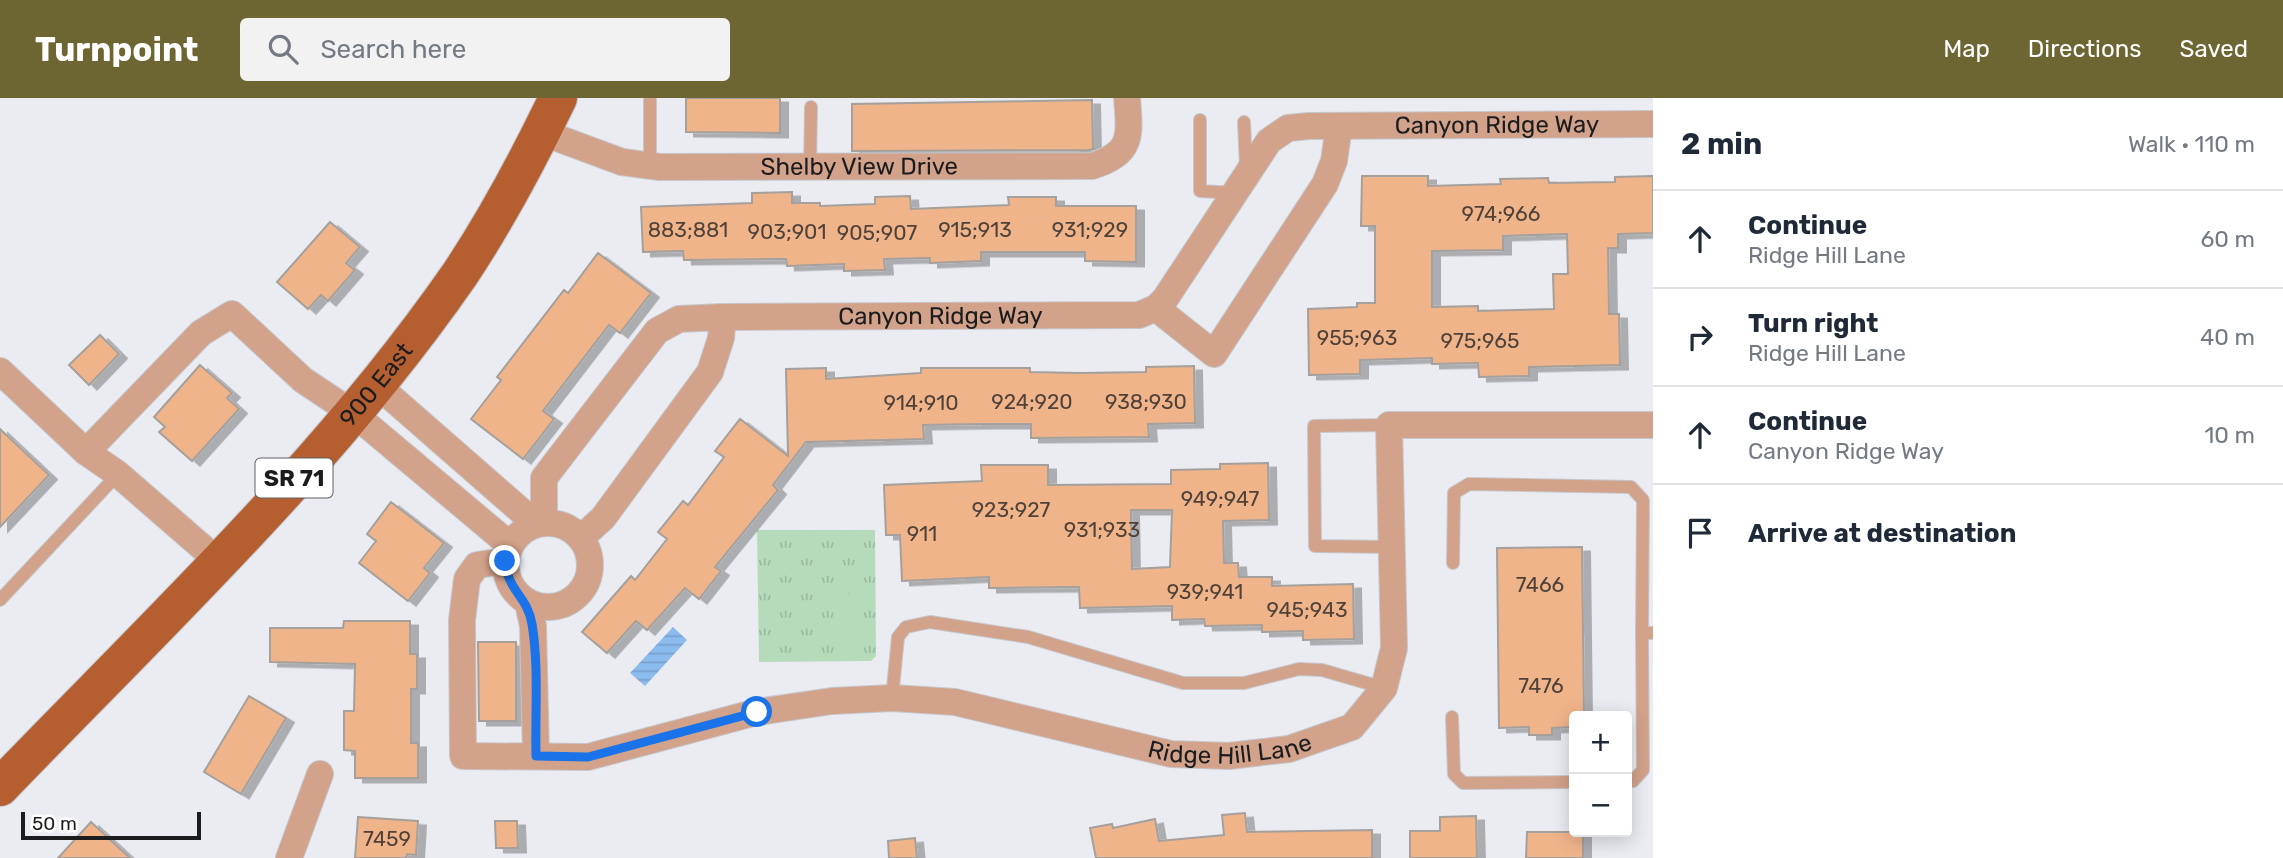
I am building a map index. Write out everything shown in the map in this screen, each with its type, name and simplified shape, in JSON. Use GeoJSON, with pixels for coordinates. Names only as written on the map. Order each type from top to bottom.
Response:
{"type":"FeatureCollection","features":[{"type":"Feature","properties":{"kind":"main road","name":"900 East"},"geometry":{"type":"LineString","coordinates":[[0,787],[218,561],[365,400],[461,272],[558,98]]}},
{"type":"Feature","properties":{"kind":"street","name":"Shelby View Drive"},"geometry":{"type":"LineString","coordinates":[[541,132],[622,163],[650,166],[1093,166],[1111,160],[1123,150],[1130,133],[1127,98]]}},
{"type":"Feature","properties":{"kind":"street","name":"Canyon Ridge Way"},"geometry":{"type":"LineString","coordinates":[[540,524],[544,478],[657,331],[679,319],[1139,315],[1156,308],[1269,141],[1288,128],[1653,124]]}},
{"type":"Feature","properties":{"kind":"street"},"geometry":{"type":"LineString","coordinates":[[1156,308],[1214,354],[1325,184],[1334,161],[1339,126]]}},
{"type":"Feature","properties":{"kind":"street"},"geometry":{"type":"LineString","coordinates":[[86,452],[201,333],[232,314],[303,380],[365,400],[540,524]]}},
{"type":"Feature","properties":{"kind":"street"},"geometry":{"type":"LineString","coordinates":[[581,538],[603,518],[710,372],[721,338],[723,317]]}},
{"type":"Feature","properties":{"kind":"street"},"geometry":{"type":"LineString","coordinates":[[0,371],[86,452],[118,474],[218,561]]}},
{"type":"Feature","properties":{"kind":"street"},"geometry":{"type":"LineString","coordinates":[[365,400],[508,553]]}},
{"type":"Feature","properties":{"kind":"street"},"geometry":{"type":"LineString","coordinates":[[1389,425],[1653,425]]}},
{"type":"Feature","properties":{"kind":"street","name":"Ridge Hill Lane"},"geometry":{"type":"LineString","coordinates":[[508,553],[477,565],[467,579],[463,620],[463,756],[588,757],[757,712],[832,701],[891,698],[954,702],[1171,754],[1228,756],[1289,749],[1352,727],[1384,688],[1394,648],[1389,425]]}},
{"type":"Feature","properties":{"kind":"street"},"geometry":{"type":"LineString","coordinates":[[540,524],[568,527],[581,538],[589,553],[591,569],[586,585],[575,598],[560,606],[544,608],[528,603],[515,592],[507,578],[508,553],[521,532],[540,524]]}},
{"type":"Feature","properties":{"kind":"street"},"geometry":{"type":"LineString","coordinates":[[528,603],[533,626],[536,756]]}},
{"type":"Feature","properties":{"kind":"street"},"geometry":{"type":"LineString","coordinates":[[289,858],[320,774]]}},
{"type":"Feature","properties":{"kind":"lane"},"geometry":{"type":"LineString","coordinates":[[650,100],[650,166]]}},
{"type":"Feature","properties":{"kind":"lane"},"geometry":{"type":"LineString","coordinates":[[810,167],[811,107]]}},
{"type":"Feature","properties":{"kind":"lane"},"geometry":{"type":"LineString","coordinates":[[1200,120],[1200,191],[1241,184],[1244,122]]}},
{"type":"Feature","properties":{"kind":"lane"},"geometry":{"type":"LineString","coordinates":[[1389,425],[1314,426],[1315,546],[1390,547]]}},
{"type":"Feature","properties":{"kind":"lane"},"geometry":{"type":"LineString","coordinates":[[0,600],[118,474]]}},
{"type":"Feature","properties":{"kind":"lane"},"geometry":{"type":"LineString","coordinates":[[1453,563],[1454,493],[1469,484],[1631,487],[1643,500],[1648,633],[1643,771],[1632,781]]}},
{"type":"Feature","properties":{"kind":"lane"},"geometry":{"type":"LineString","coordinates":[[891,698],[898,637],[906,627],[930,622],[1028,637],[1183,683],[1244,683],[1299,668],[1322,670],[1384,688]]}},
{"type":"Feature","properties":{"kind":"lane"},"geometry":{"type":"LineString","coordinates":[[1452,718],[1454,774],[1463,783],[1569,782]]}},
{"type":"Feature","properties":{"kind":"green space"},"geometry":{"type":"Polygon","coordinates":[[[757,530],[875,530],[876,656],[871,661],[759,662],[757,530]]]}},
{"type":"Feature","properties":{"kind":"green space"},"geometry":{"type":"Polygon","coordinates":[[[833,594],[856,594],[857,643],[834,643],[833,594]]]}},
{"type":"Feature","properties":{"kind":"water"},"geometry":{"type":"Polygon","coordinates":[[[673,627],[687,640],[645,686],[630,673],[673,627]]]}},
{"type":"Feature","properties":{"kind":"building"},"geometry":{"type":"Polygon","coordinates":[[[686,98],[780,98],[780,133],[686,132],[686,98]]]}},
{"type":"Feature","properties":{"kind":"building"},"geometry":{"type":"Polygon","coordinates":[[[1092,100],[1093,149],[1089,150],[852,151],[852,104],[1092,100]]]}},
{"type":"Feature","properties":{"kind":"building"},"geometry":{"type":"Polygon","coordinates":[[[1362,176],[1428,176],[1428,186],[1501,184],[1500,179],[1548,178],[1549,183],[1615,182],[1615,177],[1653,176],[1653,233],[1618,234],[1618,248],[1608,248],[1609,314],[1619,314],[1620,365],[1529,367],[1529,376],[1479,377],[1478,363],[1432,364],[1432,358],[1360,360],[1360,374],[1309,375],[1308,309],[1357,307],[1357,303],[1375,303],[1375,226],[1361,226],[1362,176]],[[1567,234],[1503,236],[1503,250],[1432,251],[1432,307],[1478,306],[1478,311],[1554,309],[1553,274],[1568,274],[1567,234]]]}},
{"type":"Feature","properties":{"kind":"building"},"geometry":{"type":"Polygon","coordinates":[[[792,192],[792,203],[820,203],[820,206],[875,204],[875,197],[910,196],[911,209],[1009,205],[1008,197],[1056,197],[1056,206],[1136,206],[1136,262],[1085,261],[1085,252],[981,252],[981,261],[930,263],[930,258],[884,259],[885,270],[844,271],[844,264],[787,266],[786,259],[684,260],[683,251],[643,252],[641,207],[752,203],[752,193],[792,192]]]}},
{"type":"Feature","properties":{"kind":"building"},"geometry":{"type":"Polygon","coordinates":[[[330,222],[360,247],[346,263],[355,270],[328,301],[321,295],[308,309],[277,282],[330,222]]]}},
{"type":"Feature","properties":{"kind":"building"},"geometry":{"type":"Polygon","coordinates":[[[598,253],[651,293],[620,333],[609,325],[543,411],[554,419],[523,459],[471,419],[501,380],[497,377],[564,290],[568,293],[598,253]]]}},
{"type":"Feature","properties":{"kind":"building"},"geometry":{"type":"Polygon","coordinates":[[[100,335],[119,354],[89,385],[69,365],[100,335]]]}},
{"type":"Feature","properties":{"kind":"building"},"geometry":{"type":"Polygon","coordinates":[[[200,365],[232,393],[227,398],[239,409],[192,461],[159,432],[165,427],[154,417],[200,365]]]}},
{"type":"Feature","properties":{"kind":"building"},"geometry":{"type":"Polygon","coordinates":[[[1194,366],[1195,423],[1148,424],[1149,437],[1031,438],[1031,424],[984,424],[923,425],[924,439],[806,442],[773,485],[778,490],[715,567],[721,571],[699,599],[685,588],[647,630],[636,621],[607,653],[582,632],[631,576],[635,580],[667,539],[658,532],[683,501],[688,505],[724,457],[715,451],[740,419],[788,456],[786,369],[826,368],[826,379],[921,373],[921,368],[1030,368],[1030,372],[1080,373],[1146,372],[1146,367],[1194,366]]]}},
{"type":"Feature","properties":{"kind":"building"},"geometry":{"type":"Polygon","coordinates":[[[0,429],[49,475],[0,527],[0,429]]]}},
{"type":"Feature","properties":{"kind":"building"},"geometry":{"type":"Polygon","coordinates":[[[1268,463],[1269,520],[1223,521],[1224,563],[1238,563],[1239,577],[1272,577],[1272,586],[1353,584],[1354,639],[1303,640],[1303,631],[1262,632],[1262,625],[1205,626],[1204,619],[1172,620],[1172,606],[1080,608],[1079,587],[989,588],[989,577],[902,581],[900,535],[886,535],[884,485],[982,481],[981,465],[1048,465],[1048,485],[1171,484],[1171,470],[1220,469],[1220,464],[1268,463]],[[1131,510],[1132,569],[1170,567],[1172,510],[1131,510]]]}},
{"type":"Feature","properties":{"kind":"building"},"geometry":{"type":"Polygon","coordinates":[[[391,502],[444,543],[424,568],[430,573],[408,601],[359,563],[376,541],[367,534],[391,502]]]}},
{"type":"Feature","properties":{"kind":"building"},"geometry":{"type":"Polygon","coordinates":[[[1582,547],[1584,711],[1569,711],[1569,727],[1552,728],[1552,735],[1529,735],[1529,727],[1499,728],[1497,548],[1582,547]]]}},
{"type":"Feature","properties":{"kind":"building"},"geometry":{"type":"Polygon","coordinates":[[[344,621],[410,621],[410,654],[417,654],[417,689],[411,689],[411,743],[418,743],[418,778],[355,778],[355,751],[344,750],[344,711],[354,711],[355,664],[270,662],[270,628],[343,628],[344,621]]]}},
{"type":"Feature","properties":{"kind":"building"},"geometry":{"type":"Polygon","coordinates":[[[478,642],[516,642],[516,721],[479,721],[478,642]]]}},
{"type":"Feature","properties":{"kind":"building"},"geometry":{"type":"Polygon","coordinates":[[[249,696],[286,718],[241,794],[204,772],[249,696]]]}},
{"type":"Feature","properties":{"kind":"building"},"geometry":{"type":"Polygon","coordinates":[[[1245,813],[1247,832],[1372,830],[1372,858],[1096,858],[1090,828],[1112,824],[1113,828],[1155,819],[1159,841],[1224,835],[1222,815],[1245,813]]]}},
{"type":"Feature","properties":{"kind":"building"},"geometry":{"type":"Polygon","coordinates":[[[1476,816],[1477,858],[1410,858],[1410,831],[1440,831],[1440,817],[1476,816]]]}},
{"type":"Feature","properties":{"kind":"building"},"geometry":{"type":"Polygon","coordinates":[[[358,817],[418,821],[416,855],[407,854],[406,858],[355,858],[358,817]]]}},
{"type":"Feature","properties":{"kind":"building"},"geometry":{"type":"Polygon","coordinates":[[[495,821],[517,821],[518,848],[496,848],[495,821]]]}},
{"type":"Feature","properties":{"kind":"building"},"geometry":{"type":"Polygon","coordinates":[[[91,822],[130,858],[58,858],[91,822]]]}},
{"type":"Feature","properties":{"kind":"building"},"geometry":{"type":"Polygon","coordinates":[[[1527,832],[1569,832],[1569,837],[1583,837],[1583,858],[1526,858],[1527,832]]]}},
{"type":"Feature","properties":{"kind":"building"},"geometry":{"type":"Polygon","coordinates":[[[915,838],[917,858],[889,858],[888,841],[915,838]]]}},
{"type":"Feature","properties":{"kind":"route"},"geometry":{"type":"LineString","coordinates":[[505,561],[507,578],[515,592],[528,603],[533,626],[536,756],[588,757],[757,712]]}}]}
